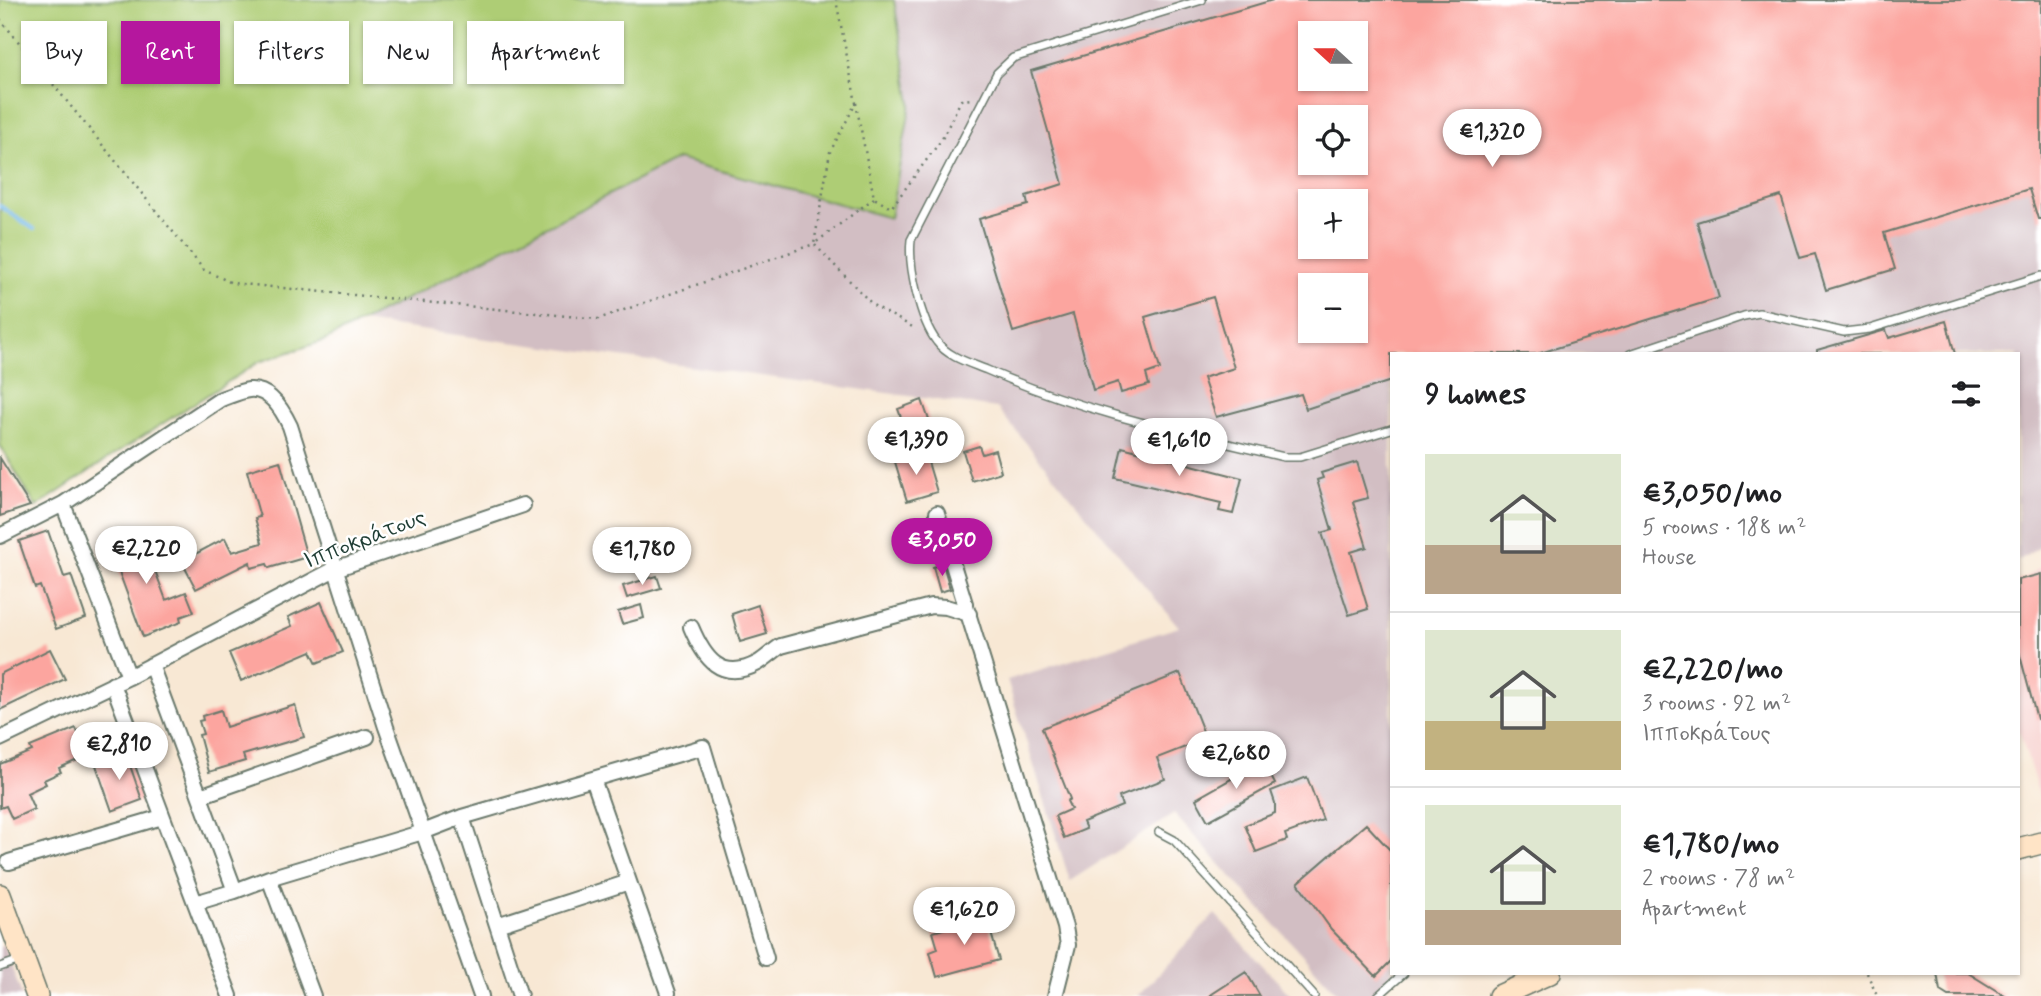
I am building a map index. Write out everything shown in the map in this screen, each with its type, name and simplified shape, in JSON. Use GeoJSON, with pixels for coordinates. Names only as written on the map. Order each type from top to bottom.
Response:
{"type":"FeatureCollection","features":[{"type":"Feature","properties":{"kind":"street"},"geometry":{"type":"LineString","coordinates":[[0,536],[63,504],[221,399],[251,389],[280,405],[290,426],[423,832],[481,996]]}},
{"type":"Feature","properties":{"kind":"street"},"geometry":{"type":"LineString","coordinates":[[63,504],[129,677]]}},
{"type":"Feature","properties":{"kind":"street","name":"Ιπποκράτους"},"geometry":{"type":"LineString","coordinates":[[0,739],[129,677],[335,569],[523,505]]}},
{"type":"Feature","properties":{"kind":"street"},"geometry":{"type":"LineString","coordinates":[[937,513],[1065,927],[1068,945],[1055,996]]}},
{"type":"Feature","properties":{"kind":"street"},"geometry":{"type":"LineString","coordinates":[[691,627],[707,659],[721,668],[734,670],[761,662],[781,646],[931,606],[946,607],[969,614]]}},
{"type":"Feature","properties":{"kind":"street"},"geometry":{"type":"LineString","coordinates":[[151,665],[235,891]]}},
{"type":"Feature","properties":{"kind":"street"},"geometry":{"type":"LineString","coordinates":[[113,684],[230,996]]}},
{"type":"Feature","properties":{"kind":"street"},"geometry":{"type":"LineString","coordinates":[[200,796],[367,737]]}},
{"type":"Feature","properties":{"kind":"street"},"geometry":{"type":"LineString","coordinates":[[195,903],[423,832],[462,817],[703,747],[766,958]]}},
{"type":"Feature","properties":{"kind":"street"},"geometry":{"type":"LineString","coordinates":[[593,779],[668,993]]}},
{"type":"Feature","properties":{"kind":"street"},"geometry":{"type":"LineString","coordinates":[[9,862],[162,817]]}},
{"type":"Feature","properties":{"kind":"street"},"geometry":{"type":"LineString","coordinates":[[462,817],[520,996]]}},
{"type":"Feature","properties":{"kind":"street"},"geometry":{"type":"LineString","coordinates":[[2020,848],[2041,843]]}},
{"type":"Feature","properties":{"kind":"street"},"geometry":{"type":"LineString","coordinates":[[269,878],[312,996]]}},
{"type":"Feature","properties":{"kind":"street"},"geometry":{"type":"LineString","coordinates":[[497,925],[629,882]]}},
{"type":"Feature","properties":{"kind":"street"},"geometry":{"type":"LineString","coordinates":[[0,895],[37,996]]}},
{"type":"Feature","properties":{"kind":"street"},"geometry":{"type":"LineString","coordinates":[[1499,996],[1517,982],[1543,975]]}},
{"type":"Feature","properties":{"kind":"lane"},"geometry":{"type":"LineString","coordinates":[[1202,0],[1013,58],[997,73],[911,240],[909,257],[930,330],[937,343],[951,354],[1030,390],[1097,412],[1284,457],[1300,457],[1390,429]]}},
{"type":"Feature","properties":{"kind":"lane"},"geometry":{"type":"LineString","coordinates":[[1636,352],[1759,313],[1844,332],[1870,329],[2041,276]]}},
{"type":"Feature","properties":{"kind":"lane"},"geometry":{"type":"LineString","coordinates":[[1159,832],[1174,840],[1314,996]]}},
{"type":"Feature","properties":{"kind":"lane"},"geometry":{"type":"LineString","coordinates":[[0,967],[24,959]]}},
{"type":"Feature","properties":{"kind":"lane"},"geometry":{"type":"LineString","coordinates":[[1378,996],[1402,975]]}},
{"type":"Feature","properties":{"kind":"path"},"geometry":{"type":"LineString","coordinates":[[836,0],[874,198],[891,208],[942,139],[961,100],[984,95]]}},
{"type":"Feature","properties":{"kind":"path"},"geometry":{"type":"LineString","coordinates":[[0,19],[204,270],[232,283],[598,319],[814,244],[874,198]]}},
{"type":"Feature","properties":{"kind":"path"},"geometry":{"type":"LineString","coordinates":[[814,244],[830,152],[856,103]]}},
{"type":"Feature","properties":{"kind":"path"},"geometry":{"type":"LineString","coordinates":[[814,244],[873,305],[914,329],[930,330]]}},
{"type":"Feature","properties":{"kind":"path"},"geometry":{"type":"LineString","coordinates":[[1868,975],[1877,996]]}},
{"type":"Feature","properties":{"kind":"shaded area"},"geometry":{"type":"Polygon","coordinates":[[[0,0],[2041,0],[2041,546],[2020,560],[2020,352],[1390,352],[1392,975],[1370,996],[1340,996],[1174,814],[1070,881],[1007,680],[1179,627],[997,408],[192,299],[54,84],[107,84],[107,21],[21,21],[21,33],[0,0]]]}},
{"type":"Feature","properties":{"kind":"shaded area"},"geometry":{"type":"Polygon","coordinates":[[[2041,567],[2041,801],[2020,733],[2020,582],[2041,567]]]}},
{"type":"Feature","properties":{"kind":"shaded area"},"geometry":{"type":"Polygon","coordinates":[[[1215,914],[1291,996],[1138,996],[1215,914]]]}},
{"type":"Feature","properties":{"kind":"shaded area"},"geometry":{"type":"Polygon","coordinates":[[[4,945],[22,996],[0,996],[0,947],[4,945]]]}},
{"type":"Feature","properties":{"kind":"green space"},"geometry":{"type":"Polygon","coordinates":[[[0,0],[894,0],[911,103],[890,218],[678,159],[326,340],[259,362],[36,507],[0,445],[0,0]]]}},
{"type":"Feature","properties":{"kind":"building"},"geometry":{"type":"Polygon","coordinates":[[[1273,0],[2041,0],[2041,219],[2038,219],[2029,189],[1884,233],[1895,269],[1826,290],[1815,254],[1800,258],[1781,196],[1697,222],[1719,298],[1544,352],[1390,352],[1390,381],[1306,409],[1301,394],[1216,417],[1203,378],[1234,368],[1213,297],[1145,317],[1160,369],[1146,374],[1149,385],[1121,393],[1118,382],[1093,390],[1073,314],[1013,332],[979,219],[1028,205],[1026,196],[1063,184],[1031,71],[1273,0]]]}},
{"type":"Feature","properties":{"kind":"building"},"geometry":{"type":"Polygon","coordinates":[[[1946,321],[1954,352],[1817,352],[1886,330],[1889,338],[1946,321]]]}},
{"type":"Feature","properties":{"kind":"building"},"geometry":{"type":"Polygon","coordinates":[[[922,400],[930,423],[919,427],[926,445],[913,450],[898,409],[922,400]]]}},
{"type":"Feature","properties":{"kind":"building"},"geometry":{"type":"Polygon","coordinates":[[[979,446],[982,454],[995,450],[1001,472],[972,481],[963,451],[979,446]]]}},
{"type":"Feature","properties":{"kind":"building"},"geometry":{"type":"Polygon","coordinates":[[[1122,447],[1242,478],[1233,514],[1219,511],[1221,503],[1115,478],[1122,447]]]}},
{"type":"Feature","properties":{"kind":"building"},"geometry":{"type":"Polygon","coordinates":[[[925,452],[937,492],[907,501],[895,462],[925,452]]]}},
{"type":"Feature","properties":{"kind":"building"},"geometry":{"type":"Polygon","coordinates":[[[0,458],[30,506],[0,516],[0,458]]]}},
{"type":"Feature","properties":{"kind":"building"},"geometry":{"type":"Polygon","coordinates":[[[280,461],[307,557],[269,568],[267,564],[251,568],[250,562],[196,589],[183,564],[184,560],[225,538],[232,552],[262,543],[255,518],[260,517],[247,471],[280,461]]]}},
{"type":"Feature","properties":{"kind":"building"},"geometry":{"type":"Polygon","coordinates":[[[1357,462],[1368,498],[1353,502],[1367,547],[1351,552],[1368,609],[1349,615],[1322,533],[1332,530],[1317,480],[1323,478],[1321,473],[1357,462]]]}},
{"type":"Feature","properties":{"kind":"building"},"geometry":{"type":"Polygon","coordinates":[[[140,530],[166,600],[186,592],[194,612],[180,617],[181,622],[143,637],[108,542],[140,530]]]}},
{"type":"Feature","properties":{"kind":"building"},"geometry":{"type":"Polygon","coordinates":[[[48,531],[64,577],[71,575],[86,618],[56,629],[40,586],[35,588],[19,541],[48,531]]]}},
{"type":"Feature","properties":{"kind":"building"},"geometry":{"type":"Polygon","coordinates":[[[943,564],[950,589],[940,592],[933,567],[943,564]]]}},
{"type":"Feature","properties":{"kind":"building"},"geometry":{"type":"Polygon","coordinates":[[[2041,574],[2041,718],[2037,719],[2020,655],[2020,579],[2041,574]]]}},
{"type":"Feature","properties":{"kind":"building"},"geometry":{"type":"Polygon","coordinates":[[[657,576],[661,588],[627,598],[623,586],[657,576]]]}},
{"type":"Feature","properties":{"kind":"building"},"geometry":{"type":"Polygon","coordinates":[[[321,602],[343,652],[317,663],[311,651],[241,681],[229,653],[292,626],[288,617],[321,602]]]}},
{"type":"Feature","properties":{"kind":"building"},"geometry":{"type":"Polygon","coordinates":[[[641,605],[644,618],[622,624],[618,612],[641,605]]]}},
{"type":"Feature","properties":{"kind":"building"},"geometry":{"type":"Polygon","coordinates":[[[758,605],[767,634],[740,642],[732,614],[758,605]]]}},
{"type":"Feature","properties":{"kind":"building"},"geometry":{"type":"Polygon","coordinates":[[[50,649],[65,679],[0,710],[0,674],[50,649]]]}},
{"type":"Feature","properties":{"kind":"building"},"geometry":{"type":"Polygon","coordinates":[[[1180,673],[1206,739],[1157,758],[1165,779],[1119,797],[1122,806],[1083,822],[1086,829],[1064,838],[1055,816],[1071,809],[1067,801],[1070,799],[1042,728],[1180,673]]]}},
{"type":"Feature","properties":{"kind":"building"},"geometry":{"type":"Polygon","coordinates":[[[295,705],[304,737],[243,755],[245,761],[209,772],[199,735],[203,734],[199,721],[203,720],[202,716],[221,710],[226,727],[295,705]]]}},
{"type":"Feature","properties":{"kind":"building"},"geometry":{"type":"Polygon","coordinates":[[[76,728],[87,756],[59,768],[61,772],[44,780],[46,784],[27,793],[34,809],[12,819],[6,806],[0,808],[0,764],[32,751],[30,747],[76,728]]]}},
{"type":"Feature","properties":{"kind":"building"},"geometry":{"type":"Polygon","coordinates":[[[126,754],[142,800],[112,811],[96,765],[126,754]]]}},
{"type":"Feature","properties":{"kind":"building"},"geometry":{"type":"Polygon","coordinates":[[[1263,761],[1275,784],[1208,821],[1196,799],[1263,761]]]}},
{"type":"Feature","properties":{"kind":"building"},"geometry":{"type":"Polygon","coordinates":[[[1307,777],[1323,820],[1285,834],[1287,840],[1256,852],[1245,825],[1275,813],[1271,791],[1307,777]]]}},
{"type":"Feature","properties":{"kind":"building"},"geometry":{"type":"Polygon","coordinates":[[[1366,824],[1390,850],[1390,962],[1376,976],[1331,929],[1298,883],[1366,824]]]}},
{"type":"Feature","properties":{"kind":"building"},"geometry":{"type":"Polygon","coordinates":[[[986,916],[999,960],[937,977],[930,952],[938,949],[933,932],[986,916]]]}},
{"type":"Feature","properties":{"kind":"building"},"geometry":{"type":"Polygon","coordinates":[[[1246,972],[1260,996],[1209,996],[1246,972]]]}},
{"type":"Feature","properties":{"kind":"building"},"geometry":{"type":"Polygon","coordinates":[[[1937,975],[1971,975],[2005,996],[1948,996],[1940,991],[1937,975]]]}},
{"type":"Feature","properties":{"kind":"waterway"},"geometry":{"type":"LineString","coordinates":[[0,206],[34,229]]}}]}
